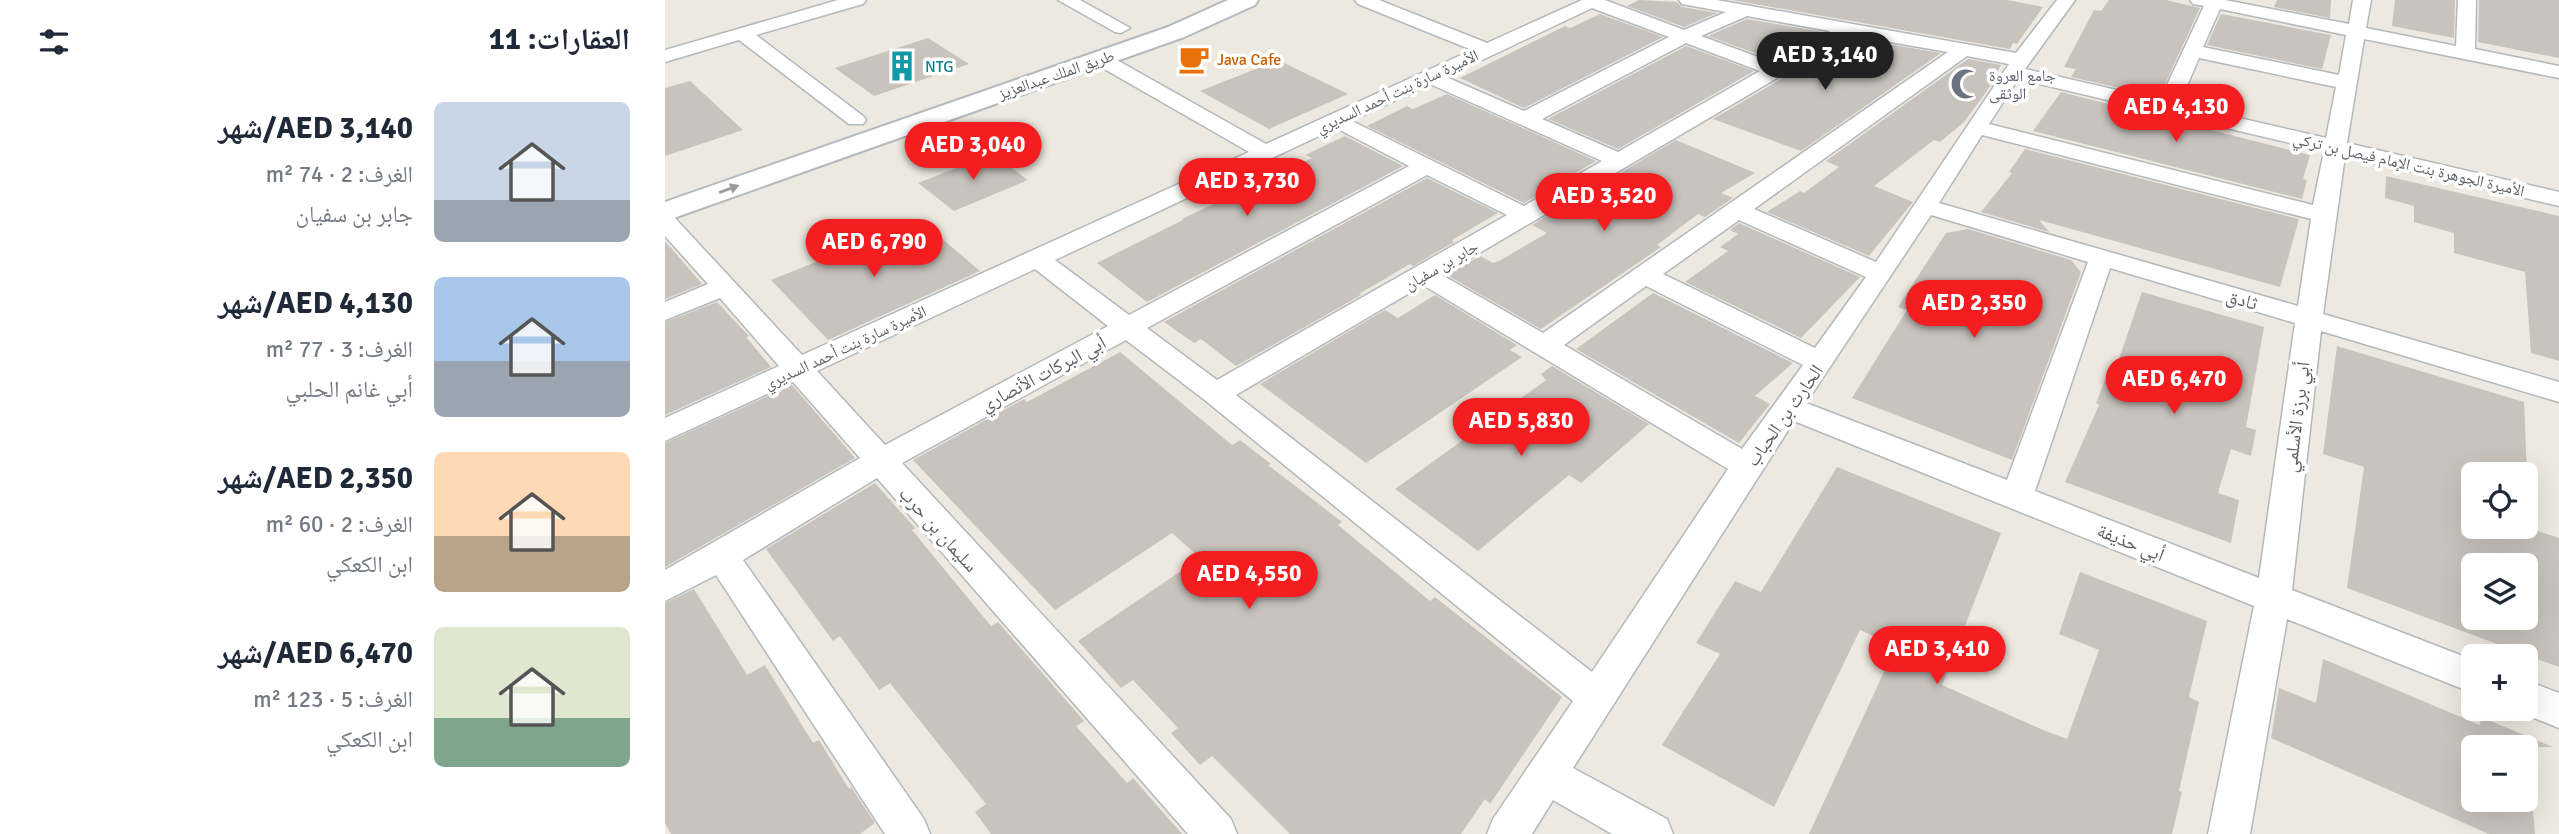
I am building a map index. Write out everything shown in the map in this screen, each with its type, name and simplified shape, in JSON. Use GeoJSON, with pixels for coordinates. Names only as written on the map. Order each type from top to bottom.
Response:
{"type":"FeatureCollection","features":[{"type":"Feature","properties":{"kind":"main road"},"geometry":{"type":"LineString","coordinates":[[1147,20],[1200,0]]}},
{"type":"Feature","properties":{"kind":"main road","name":"طريق الملك عبدالعزيز"},"geometry":{"type":"LineString","coordinates":[[665,187],[1122,28],[1216,0]]}},
{"type":"Feature","properties":{"kind":"main road","name":"طريق الملك عبدالعزيز"},"geometry":{"type":"LineString","coordinates":[[665,212],[1176,32],[1247,0]]}},
{"type":"Feature","properties":{"kind":"main road"},"geometry":{"type":"LineString","coordinates":[[1176,32],[1264,0]]}},
{"type":"Feature","properties":{"kind":"street"},"geometry":{"type":"LineString","coordinates":[[665,56],[857,0]]}},
{"type":"Feature","properties":{"kind":"street"},"geometry":{"type":"LineString","coordinates":[[1067,0],[1122,28]]}},
{"type":"Feature","properties":{"kind":"street"},"geometry":{"type":"LineString","coordinates":[[1364,0],[1488,50]]}},
{"type":"Feature","properties":{"kind":"street","name":"الأميرة الجوهرة بنت الإمام فيصل بن تركي"},"geometry":{"type":"LineString","coordinates":[[1688,0],[1965,49],[2167,108],[2559,199]]}},
{"type":"Feature","properties":{"kind":"street","name":"أبي برزة الأسلمي"},"geometry":{"type":"LineString","coordinates":[[2229,834],[2273,599],[2323,215],[2362,0]]}},
{"type":"Feature","properties":{"kind":"street"},"geometry":{"type":"LineString","coordinates":[[2465,53],[2467,0]]}},
{"type":"Feature","properties":{"kind":"street"},"geometry":{"type":"LineString","coordinates":[[1594,1],[1776,70]]}},
{"type":"Feature","properties":{"kind":"street","name":"الأميرة سارة بنت أحمد السديري"},"geometry":{"type":"LineString","coordinates":[[665,430],[1594,1]]}},
{"type":"Feature","properties":{"kind":"street","name":"الحارث بن الحباب"},"geometry":{"type":"LineString","coordinates":[[1508,834],[1747,467],[1790,408],[1978,128],[2057,1]]}},
{"type":"Feature","properties":{"kind":"street"},"geometry":{"type":"LineString","coordinates":[[2167,108],[2193,51],[2210,1],[2559,72]]}},
{"type":"Feature","properties":{"kind":"street"},"geometry":{"type":"LineString","coordinates":[[1525,119],[1684,37],[1745,10]]}},
{"type":"Feature","properties":{"kind":"street","name":"جابر بن سفيان"},"geometry":{"type":"LineString","coordinates":[[1216,394],[1847,29]]}},
{"type":"Feature","properties":{"kind":"street"},"geometry":{"type":"LineString","coordinates":[[743,34],[856,120]]}},
{"type":"Feature","properties":{"kind":"street"},"geometry":{"type":"LineString","coordinates":[[1544,346],[1965,49]]}},
{"type":"Feature","properties":{"kind":"street"},"geometry":{"type":"LineString","coordinates":[[2193,51],[2347,83]]}},
{"type":"Feature","properties":{"kind":"street"},"geometry":{"type":"LineString","coordinates":[[1101,59],[1265,152]]}},
{"type":"Feature","properties":{"kind":"street"},"geometry":{"type":"LineString","coordinates":[[1429,77],[1621,161]]}},
{"type":"Feature","properties":{"kind":"street"},"geometry":{"type":"LineString","coordinates":[[1335,120],[1526,216]]}},
{"type":"Feature","properties":{"kind":"street"},"geometry":{"type":"LineString","coordinates":[[1978,128],[2323,215]]}},
{"type":"Feature","properties":{"kind":"street","name":"أبي البركات الأنصاري"},"geometry":{"type":"LineString","coordinates":[[665,587],[722,556],[879,461],[1426,166]]}},
{"type":"Feature","properties":{"kind":"street","name":"ثادق"},"geometry":{"type":"LineString","coordinates":[[1926,206],[2559,392]]}},
{"type":"Feature","properties":{"kind":"street"},"geometry":{"type":"LineString","coordinates":[[1736,210],[1881,274]]}},
{"type":"Feature","properties":{"kind":"street","name":"سليمان بن حرب"},"geometry":{"type":"LineString","coordinates":[[665,221],[1216,834]]}},
{"type":"Feature","properties":{"kind":"street"},"geometry":{"type":"LineString","coordinates":[[1037,258],[1216,394],[1596,697]]}},
{"type":"Feature","properties":{"kind":"street"},"geometry":{"type":"LineString","coordinates":[[2017,496],[2101,259]]}},
{"type":"Feature","properties":{"kind":"street"},"geometry":{"type":"LineString","coordinates":[[1424,275],[1747,467]]}},
{"type":"Feature","properties":{"kind":"street"},"geometry":{"type":"LineString","coordinates":[[1644,275],[1821,362]]}},
{"type":"Feature","properties":{"kind":"street"},"geometry":{"type":"LineString","coordinates":[[665,312],[724,287]]}},
{"type":"Feature","properties":{"kind":"street","name":"أبي حذيفة"},"geometry":{"type":"LineString","coordinates":[[1790,408],[2461,672]]}},
{"type":"Feature","properties":{"kind":"street"},"geometry":{"type":"LineString","coordinates":[[722,556],[909,834]]}},
{"type":"Feature","properties":{"kind":"street"},"geometry":{"type":"LineString","coordinates":[[2538,702],[2559,710]]}},
{"type":"Feature","properties":{"kind":"street"},"geometry":{"type":"LineString","coordinates":[[1547,775],[1652,834]]}},
{"type":"Feature","properties":{"kind":"building"},"geometry":{"type":"Polygon","coordinates":[[[1639,0],[1677,2],[1682,7],[1717,13],[1684,27],[1627,6],[1639,0]]]}},
{"type":"Feature","properties":{"kind":"building"},"geometry":{"type":"Polygon","coordinates":[[[1732,0],[2007,0],[2043,7],[2017,44],[2013,43],[2010,49],[1732,0]]]}},
{"type":"Feature","properties":{"kind":"building"},"geometry":{"type":"Polygon","coordinates":[[[2109,0],[2166,0],[2200,8],[2159,97],[2071,77],[2076,69],[2064,67],[2094,10],[2101,11],[2109,0]]]}},
{"type":"Feature","properties":{"kind":"building"},"geometry":{"type":"Polygon","coordinates":[[[2277,0],[2331,0],[2330,18],[2274,7],[2277,0]]]}},
{"type":"Feature","properties":{"kind":"building"},"geometry":{"type":"Polygon","coordinates":[[[2395,0],[2455,0],[2454,38],[2392,26],[2395,0]]]}},
{"type":"Feature","properties":{"kind":"building"},"geometry":{"type":"Polygon","coordinates":[[[2479,0],[2559,0],[2559,58],[2478,42],[2479,0]]]}},
{"type":"Feature","properties":{"kind":"building"},"geometry":{"type":"Polygon","coordinates":[[[1600,14],[1663,37],[1524,108],[1460,78],[1565,26],[1570,28],[1600,14]]]}},
{"type":"Feature","properties":{"kind":"building"},"geometry":{"type":"Polygon","coordinates":[[[2221,14],[2331,35],[2322,69],[2207,45],[2221,14]]]}},
{"type":"Feature","properties":{"kind":"building"},"geometry":{"type":"Polygon","coordinates":[[[1747,19],[1822,32],[1774,60],[1708,36],[1747,19]]]}},
{"type":"Feature","properties":{"kind":"building","name":"NTG"},"geometry":{"type":"Polygon","coordinates":[[[928,38],[969,64],[874,96],[835,68],[928,38]]]}},
{"type":"Feature","properties":{"kind":"building"},"geometry":{"type":"Polygon","coordinates":[[[1851,38],[1941,53],[1801,151],[1713,119],[1851,38]]]}},
{"type":"Feature","properties":{"kind":"building"},"geometry":{"type":"Polygon","coordinates":[[[1686,46],[1754,71],[1618,149],[1548,119],[1686,46]]]}},
{"type":"Feature","properties":{"kind":"building"},"geometry":{"type":"Polygon","coordinates":[[[1968,59],[2001,65],[1987,91],[1964,122],[1940,142],[1934,140],[1874,186],[1913,202],[1869,256],[1767,212],[1800,191],[1804,193],[1839,167],[1826,161],[1968,59]]]}},
{"type":"Feature","properties":{"kind":"building"},"geometry":{"type":"Polygon","coordinates":[[[1278,60],[1348,94],[1269,129],[1200,91],[1278,60]]]}},
{"type":"Feature","properties":{"kind":"building"},"geometry":{"type":"Polygon","coordinates":[[[690,81],[743,130],[665,156],[665,88],[690,81]]]}},
{"type":"Feature","properties":{"kind":"building"},"geometry":{"type":"Polygon","coordinates":[[[2061,92],[2310,155],[2303,179],[2307,180],[2302,199],[2033,131],[2061,92]]]}},
{"type":"Feature","properties":{"kind":"building"},"geometry":{"type":"Polygon","coordinates":[[[1447,94],[1596,161],[1524,203],[1367,126],[1407,106],[1413,109],[1447,94]]]}},
{"type":"Feature","properties":{"kind":"building"},"geometry":{"type":"Polygon","coordinates":[[[1345,136],[1403,166],[1147,302],[1097,263],[1182,219],[1312,158],[1305,155],[1345,136]]]}},
{"type":"Feature","properties":{"kind":"building"},"geometry":{"type":"Polygon","coordinates":[[[1676,140],[1755,173],[1721,193],[1733,198],[1705,217],[1698,214],[1657,245],[1661,247],[1541,329],[1447,275],[1480,256],[1493,263],[1501,260],[1547,233],[1532,225],[1676,140]]]}},
{"type":"Feature","properties":{"kind":"building"},"geometry":{"type":"Polygon","coordinates":[[[2025,149],[2299,219],[2280,287],[2039,220],[2049,232],[1981,212],[2012,173],[2009,172],[2025,149]]]}},
{"type":"Feature","properties":{"kind":"building"},"geometry":{"type":"Polygon","coordinates":[[[992,154],[1028,180],[954,211],[918,183],[992,154]]]}},
{"type":"Feature","properties":{"kind":"building"},"geometry":{"type":"Polygon","coordinates":[[[2386,176],[2559,216],[2559,361],[2531,353],[2525,272],[2454,253],[2454,233],[2414,222],[2414,206],[2385,198],[2386,176]]]}},
{"type":"Feature","properties":{"kind":"building"},"geometry":{"type":"Polygon","coordinates":[[[1427,178],[1498,213],[1413,266],[1410,264],[1236,366],[1201,339],[1194,343],[1164,322],[1427,178]]]}},
{"type":"Feature","properties":{"kind":"building"},"geometry":{"type":"Polygon","coordinates":[[[920,220],[980,271],[828,340],[771,280],[920,220]]]}},
{"type":"Feature","properties":{"kind":"building"},"geometry":{"type":"Polygon","coordinates":[[[1739,223],[1860,277],[1801,338],[1685,282],[1728,251],[1720,247],[1738,234],[1730,230],[1739,223]]]}},
{"type":"Feature","properties":{"kind":"building"},"geometry":{"type":"Polygon","coordinates":[[[1968,229],[2071,260],[2081,272],[2012,460],[1852,398],[1907,310],[1898,307],[1946,233],[1968,229]]]}},
{"type":"Feature","properties":{"kind":"building"},"geometry":{"type":"Polygon","coordinates":[[[665,241],[702,284],[665,299],[665,241]]]}},
{"type":"Feature","properties":{"kind":"building"},"geometry":{"type":"Polygon","coordinates":[[[2142,292],[2264,327],[2246,427],[2256,430],[2251,456],[2231,449],[2218,493],[2239,500],[2231,543],[2065,482],[2099,405],[2096,403],[2105,380],[2111,382],[2142,292]]]}},
{"type":"Feature","properties":{"kind":"building"},"geometry":{"type":"Polygon","coordinates":[[[1653,293],[1793,363],[1755,396],[1770,404],[1739,443],[1576,349],[1653,293]]]}},
{"type":"Feature","properties":{"kind":"building"},"geometry":{"type":"Polygon","coordinates":[[[1435,295],[1517,345],[1510,350],[1522,357],[1366,463],[1260,384],[1385,310],[1398,318],[1435,295]]]}},
{"type":"Feature","properties":{"kind":"building"},"geometry":{"type":"Polygon","coordinates":[[[717,302],[749,336],[746,337],[771,367],[665,415],[665,322],[717,302]]]}},
{"type":"Feature","properties":{"kind":"building"},"geometry":{"type":"Polygon","coordinates":[[[2337,346],[2524,402],[2526,462],[2461,462],[2461,539],[2538,539],[2538,531],[2559,538],[2559,667],[2538,659],[2538,644],[2497,644],[2347,588],[2364,467],[2323,454],[2337,346]]]}},
{"type":"Feature","properties":{"kind":"building"},"geometry":{"type":"Polygon","coordinates":[[[1120,352],[1232,445],[1240,440],[1271,464],[1268,465],[1342,522],[1338,525],[1430,601],[1435,597],[1562,697],[1490,804],[1485,799],[1461,834],[1290,834],[1212,756],[1200,765],[1171,733],[1178,728],[1133,680],[1121,688],[1078,641],[1200,558],[1172,533],[1055,610],[913,460],[1024,399],[1027,402],[1120,352]]]}},
{"type":"Feature","properties":{"kind":"building"},"geometry":{"type":"Polygon","coordinates":[[[1552,366],[1649,424],[1581,483],[1569,475],[1478,551],[1395,489],[1546,380],[1541,374],[1552,366]]]}},
{"type":"Feature","properties":{"kind":"building"},"geometry":{"type":"Polygon","coordinates":[[[792,385],[855,458],[665,567],[665,443],[792,385]]]}},
{"type":"Feature","properties":{"kind":"building"},"geometry":{"type":"Polygon","coordinates":[[[1837,467],[2001,533],[1942,685],[2043,730],[2067,739],[2099,650],[2059,634],[2080,572],[2207,621],[2189,697],[2199,702],[2172,834],[1809,834],[1896,646],[1860,630],[1774,807],[1662,745],[1720,654],[1696,643],[1735,581],[1761,592],[1837,467]]]}},
{"type":"Feature","properties":{"kind":"building"},"geometry":{"type":"Polygon","coordinates":[[[875,483],[915,528],[912,530],[991,626],[998,622],[1084,721],[1076,726],[1127,783],[1133,778],[1182,834],[991,834],[975,812],[986,804],[890,683],[879,690],[840,636],[833,641],[766,549],[875,483]]]}},
{"type":"Feature","properties":{"kind":"building"},"geometry":{"type":"Polygon","coordinates":[[[694,589],[747,675],[765,665],[813,743],[819,740],[849,789],[851,787],[875,823],[860,834],[671,834],[665,823],[665,603],[694,589]]]}},
{"type":"Feature","properties":{"kind":"building"},"geometry":{"type":"Polygon","coordinates":[[[2323,659],[2461,717],[2461,721],[2480,725],[2480,721],[2491,721],[2524,735],[2461,735],[2461,812],[2533,812],[2535,834],[2489,834],[2271,738],[2279,688],[2316,703],[2323,659]]]}},
{"type":"Feature","properties":{"kind":"building"},"geometry":{"type":"Polygon","coordinates":[[[2538,741],[2553,747],[2538,747],[2538,741]]]}},
{"type":"Feature","properties":{"kind":"place","name":"Java Cafe"},"geometry":{"type":"Point","coordinates":[1194,59]}},
{"type":"Feature","properties":{"kind":"place","name":"NTG"},"geometry":{"type":"Point","coordinates":[902,66]}},
{"type":"Feature","properties":{"kind":"place","name":"جامع العروة الوثقى"},"geometry":{"type":"Point","coordinates":[1966,84]}}]}
